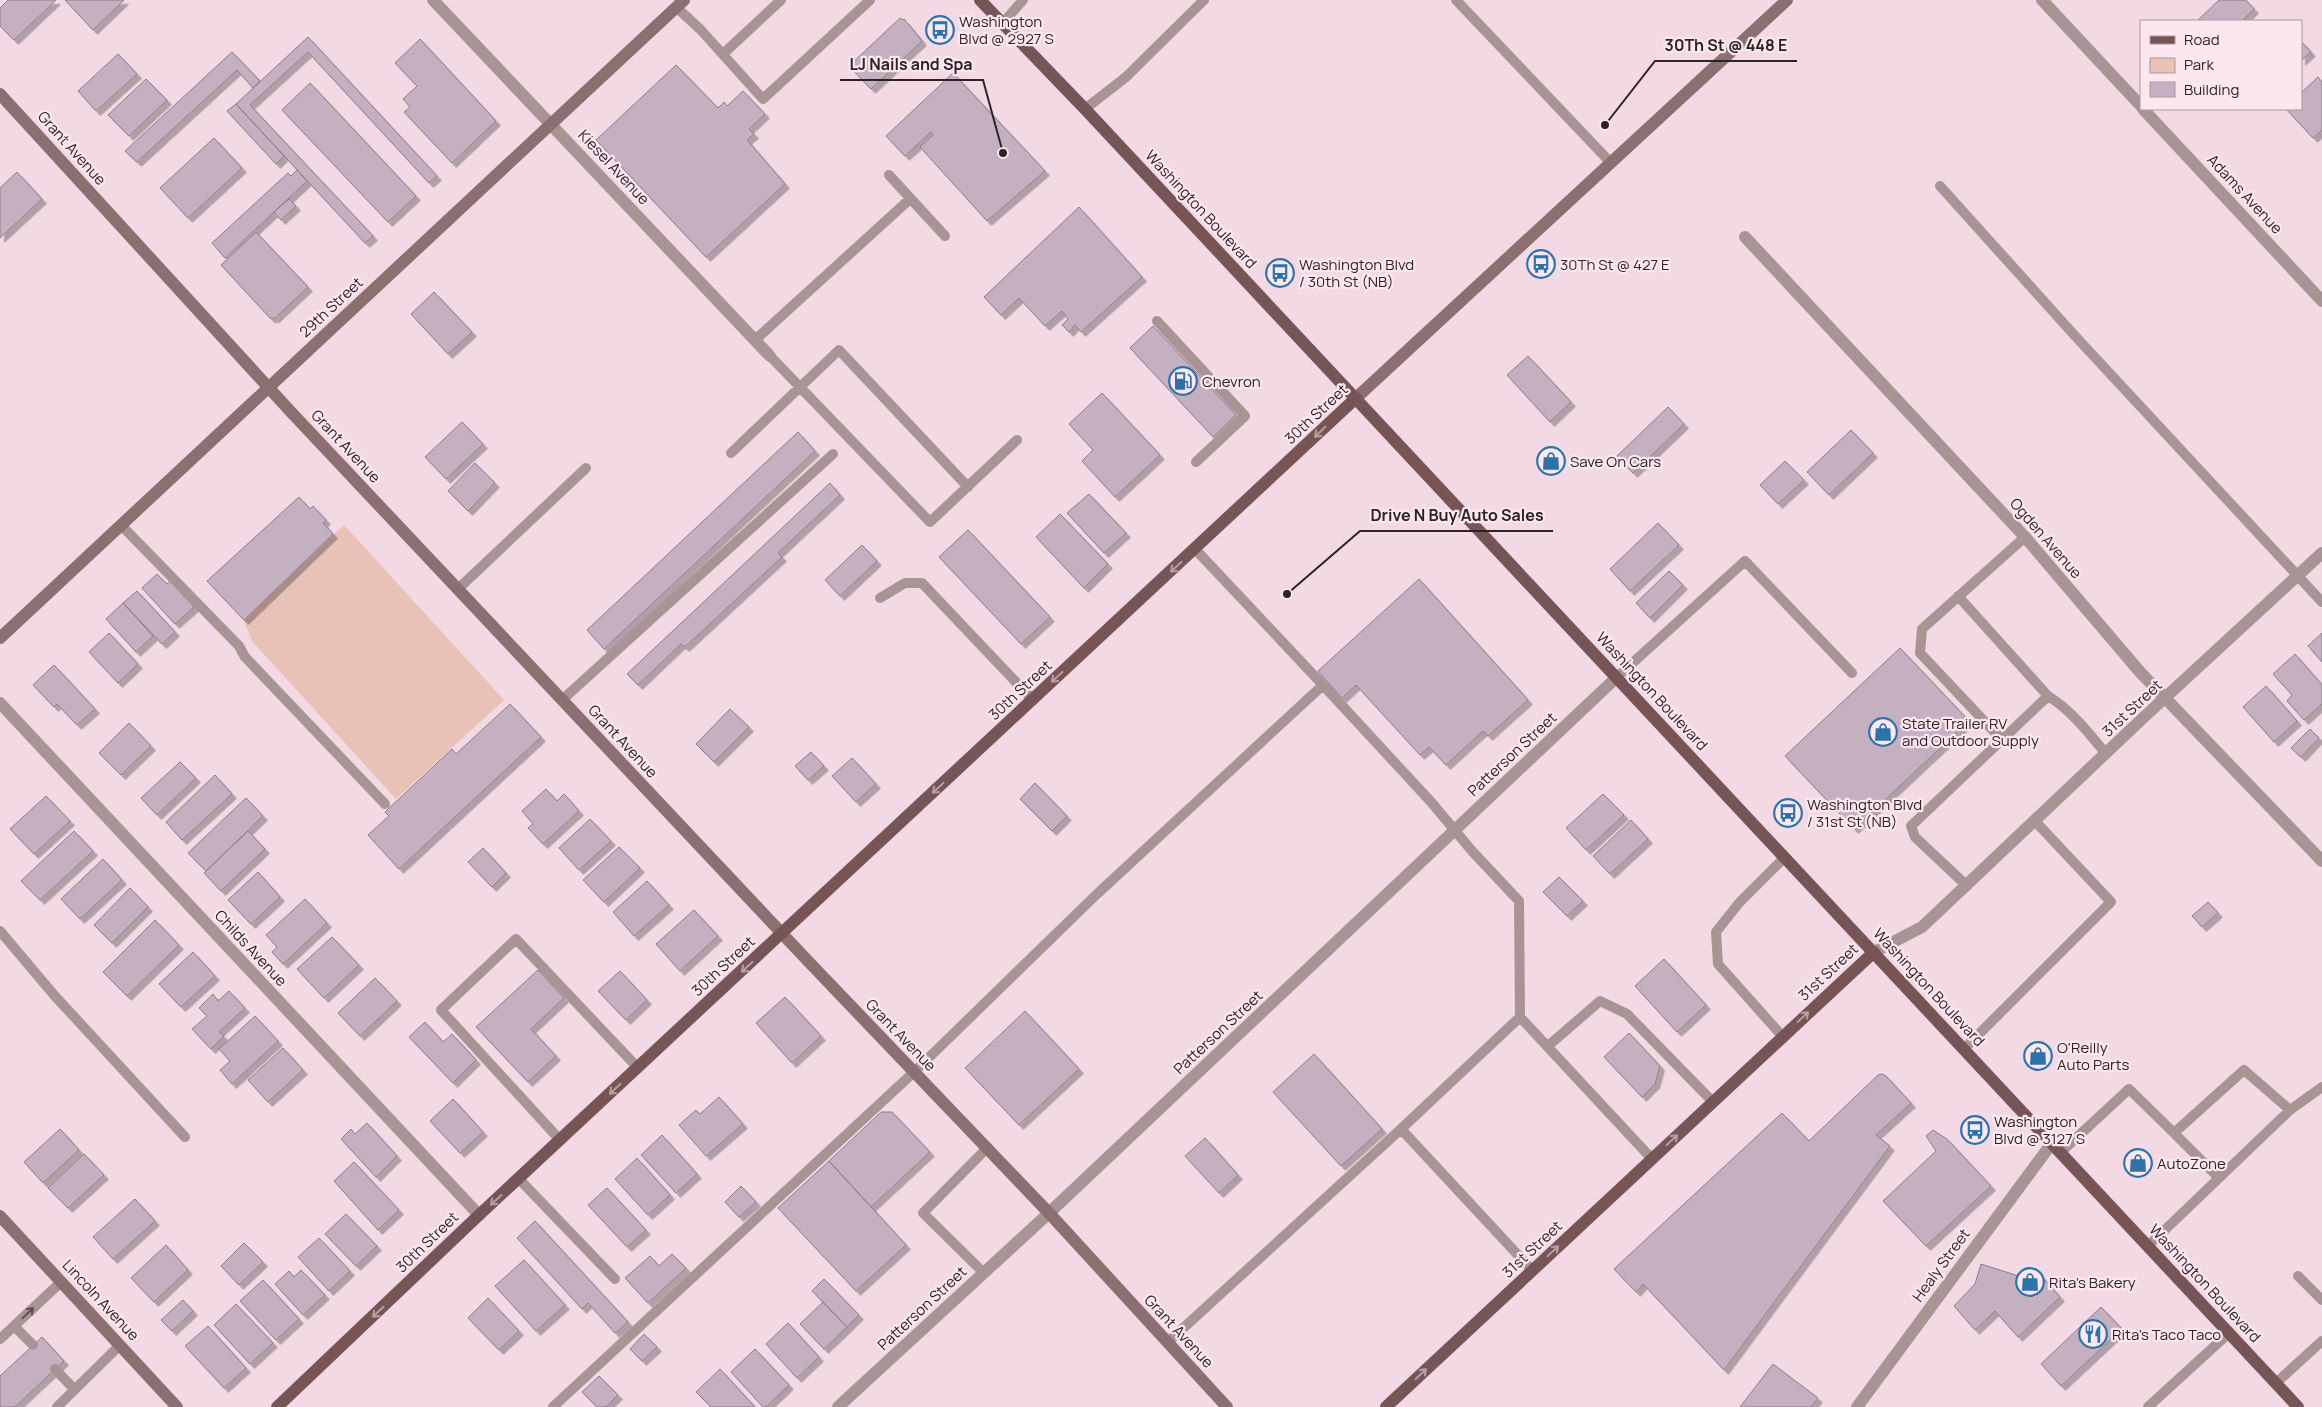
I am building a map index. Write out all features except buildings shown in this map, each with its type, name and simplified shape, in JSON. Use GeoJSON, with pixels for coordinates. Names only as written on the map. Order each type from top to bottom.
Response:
{"type":"FeatureCollection","features":[{"type":"Feature","properties":{"kind":"main road","name":"Washington Boulevard"},"geometry":{"type":"LineString","coordinates":[[980,0],[1356,398],[2298,1407]]}},
{"type":"Feature","properties":{"kind":"main road","name":"30th Street"},"geometry":{"type":"LineString","coordinates":[[277,1407],[479,1215],[1356,398]]}},
{"type":"Feature","properties":{"kind":"main road","name":"31st Street"},"geometry":{"type":"LineString","coordinates":[[1386,1407],[1874,952]]}},
{"type":"Feature","properties":{"kind":"street","name":"Kiesel Avenue"},"geometry":{"type":"LineString","coordinates":[[433,0],[770,356]]}},
{"type":"Feature","properties":{"kind":"street","name":"30th Street"},"geometry":{"type":"LineString","coordinates":[[1356,398],[1787,0]]}},
{"type":"Feature","properties":{"kind":"street"},"geometry":{"type":"LineString","coordinates":[[2042,0],[2140,105]]}},
{"type":"Feature","properties":{"kind":"street","name":"29th Street"},"geometry":{"type":"LineString","coordinates":[[0,638],[680,4]]}},
{"type":"Feature","properties":{"kind":"street","name":"Grant Avenue"},"geometry":{"type":"LineString","coordinates":[[0,94],[268,388],[782,934],[1049,1213],[1227,1407]]}},
{"type":"Feature","properties":{"kind":"street","name":"Adams Avenue"},"geometry":{"type":"LineString","coordinates":[[2145,110],[2322,301]]}},
{"type":"Feature","properties":{"kind":"street","name":"Ogden Avenue"},"geometry":{"type":"LineString","coordinates":[[1744,236],[2025,537],[2140,672],[2322,861]]}},
{"type":"Feature","properties":{"kind":"street","name":"31st Street"},"geometry":{"type":"LineString","coordinates":[[1874,952],[1922,927],[2034,820],[2322,553]]}},
{"type":"Feature","properties":{"kind":"street","name":"Patterson Street"},"geometry":{"type":"LineString","coordinates":[[838,1407],[1049,1213],[1617,678]]}},
{"type":"Feature","properties":{"kind":"street","name":"Childs Avenue"},"geometry":{"type":"LineString","coordinates":[[0,703],[479,1215]]}},
{"type":"Feature","properties":{"kind":"street","name":"Healy Street"},"geometry":{"type":"LineString","coordinates":[[1857,1407],[2052,1143]]}},
{"type":"Feature","properties":{"kind":"street","name":"Lincoln Avenue"},"geometry":{"type":"LineString","coordinates":[[0,1216],[177,1407]]}},
{"type":"Feature","properties":{"kind":"lane"},"geometry":{"type":"LineString","coordinates":[[723,54],[781,0]]}},
{"type":"Feature","properties":{"kind":"lane"},"geometry":{"type":"LineString","coordinates":[[680,4],[764,99],[870,0]]}},
{"type":"Feature","properties":{"kind":"lane"},"geometry":{"type":"LineString","coordinates":[[1002,24],[1024,0]]}},
{"type":"Feature","properties":{"kind":"lane"},"geometry":{"type":"LineString","coordinates":[[1085,109],[1126,77],[1204,0]]}},
{"type":"Feature","properties":{"kind":"lane"},"geometry":{"type":"LineString","coordinates":[[1456,0],[1611,163]]}},
{"type":"Feature","properties":{"kind":"lane"},"geometry":{"type":"LineString","coordinates":[[889,175],[945,236]]}},
{"type":"Feature","properties":{"kind":"lane"},"geometry":{"type":"LineString","coordinates":[[1940,186],[2083,344],[2322,602]]}},
{"type":"Feature","properties":{"kind":"lane"},"geometry":{"type":"LineString","coordinates":[[755,340],[910,199]]}},
{"type":"Feature","properties":{"kind":"lane"},"geometry":{"type":"LineString","coordinates":[[1157,321],[1245,416],[1196,462]]}},
{"type":"Feature","properties":{"kind":"lane"},"geometry":{"type":"LineString","coordinates":[[731,453],[839,350],[968,487]]}},
{"type":"Feature","properties":{"kind":"lane"},"geometry":{"type":"LineString","coordinates":[[770,356],[930,522],[1016,440]]}},
{"type":"Feature","properties":{"kind":"lane"},"geometry":{"type":"LineString","coordinates":[[562,700],[833,454]]}},
{"type":"Feature","properties":{"kind":"lane"},"geometry":{"type":"LineString","coordinates":[[458,588],[586,468]]}},
{"type":"Feature","properties":{"kind":"lane"},"geometry":{"type":"LineString","coordinates":[[121,525],[239,646],[245,657],[385,804]]}},
{"type":"Feature","properties":{"kind":"lane"},"geometry":{"type":"LineString","coordinates":[[2002,740],[1920,653],[1922,629],[2025,537]]}},
{"type":"Feature","properties":{"kind":"lane"},"geometry":{"type":"LineString","coordinates":[[1195,549],[1432,803],[1454,831],[1519,901],[1520,1017],[1652,1159]]}},
{"type":"Feature","properties":{"kind":"lane"},"geometry":{"type":"LineString","coordinates":[[1617,678],[1745,561],[1852,673]]}},
{"type":"Feature","properties":{"kind":"lane"},"geometry":{"type":"LineString","coordinates":[[880,598],[905,583],[922,583],[1033,700]]}},
{"type":"Feature","properties":{"kind":"lane"},"geometry":{"type":"LineString","coordinates":[[1958,596],[2048,696],[2059,703],[2106,754]]}},
{"type":"Feature","properties":{"kind":"lane"},"geometry":{"type":"LineString","coordinates":[[552,1407],[914,1072],[1097,894],[1323,685]]}},
{"type":"Feature","properties":{"kind":"lane"},"geometry":{"type":"LineString","coordinates":[[1967,886],[1915,837],[1911,826],[2048,696]]}},
{"type":"Feature","properties":{"kind":"lane"},"geometry":{"type":"LineString","coordinates":[[1964,1049],[2111,902],[2034,820]]}},
{"type":"Feature","properties":{"kind":"lane"},"geometry":{"type":"LineString","coordinates":[[1783,1037],[1718,964],[1716,932],[1739,903],[1785,857]]}},
{"type":"Feature","properties":{"kind":"lane"},"geometry":{"type":"LineString","coordinates":[[0,931],[54,995],[185,1137]]}},
{"type":"Feature","properties":{"kind":"lane"},"geometry":{"type":"LineString","coordinates":[[560,1140],[441,1010],[516,939],[638,1068]]}},
{"type":"Feature","properties":{"kind":"lane"},"geometry":{"type":"LineString","coordinates":[[1548,1046],[1600,1001],[1627,1014],[1713,1102]]}},
{"type":"Feature","properties":{"kind":"lane"},"geometry":{"type":"LineString","coordinates":[[1168,1342],[1401,1129],[1520,1017]]}},
{"type":"Feature","properties":{"kind":"lane"},"geometry":{"type":"LineString","coordinates":[[2174,1133],[2244,1070],[2290,1110]]}},
{"type":"Feature","properties":{"kind":"lane"},"geometry":{"type":"LineString","coordinates":[[2148,1246],[2290,1110],[2322,1087]]}},
{"type":"Feature","properties":{"kind":"lane"},"geometry":{"type":"LineString","coordinates":[[2061,1152],[2130,1089],[2219,1178]]}},
{"type":"Feature","properties":{"kind":"lane"},"geometry":{"type":"LineString","coordinates":[[1401,1129],[1532,1270]]}},
{"type":"Feature","properties":{"kind":"lane"},"geometry":{"type":"LineString","coordinates":[[984,1273],[923,1214],[987,1148]]}},
{"type":"Feature","properties":{"kind":"lane"},"geometry":{"type":"LineString","coordinates":[[519,1179],[615,1279]]}},
{"type":"Feature","properties":{"kind":"lane"},"geometry":{"type":"LineString","coordinates":[[2298,1276],[2322,1300]]}},
{"type":"Feature","properties":{"kind":"lane"},"geometry":{"type":"LineString","coordinates":[[0,1339],[61,1282]]}},
{"type":"Feature","properties":{"kind":"lane"},"geometry":{"type":"LineString","coordinates":[[14,1326],[33,1346]]}},
{"type":"Feature","properties":{"kind":"lane"},"geometry":{"type":"LineString","coordinates":[[2148,1407],[2229,1334]]}},
{"type":"Feature","properties":{"kind":"lane"},"geometry":{"type":"LineString","coordinates":[[2276,1383],[2322,1341]]}},
{"type":"Feature","properties":{"kind":"lane"},"geometry":{"type":"LineString","coordinates":[[57,1407],[120,1345]]}},
{"type":"Feature","properties":{"kind":"lane"},"geometry":{"type":"LineString","coordinates":[[55,1369],[74,1389]]}},
{"type":"Feature","properties":{"kind":"green space"},"geometry":{"type":"Polygon","coordinates":[[[344,525],[504,700],[396,799],[252,641],[244,620],[344,525]]]}},
{"type":"Feature","properties":{"kind":"place","name":"Washington Blvd @ 2927 S"},"geometry":{"type":"Point","coordinates":[940,30]}},
{"type":"Feature","properties":{"kind":"place","name":"30Th St @ 448 E"},"geometry":{"type":"Point","coordinates":[1605,125]}},
{"type":"Feature","properties":{"kind":"place","name":"LJ Nails and Spa"},"geometry":{"type":"Point","coordinates":[1003,153]}},
{"type":"Feature","properties":{"kind":"place","name":"30Th St @ 427 E"},"geometry":{"type":"Point","coordinates":[1541,264]}},
{"type":"Feature","properties":{"kind":"place","name":"Washington Blvd / 30th St (NB)"},"geometry":{"type":"Point","coordinates":[1280,273]}},
{"type":"Feature","properties":{"kind":"place","name":"Chevron"},"geometry":{"type":"Point","coordinates":[1183,381]}},
{"type":"Feature","properties":{"kind":"place","name":"Save On Cars"},"geometry":{"type":"Point","coordinates":[1551,461]}},
{"type":"Feature","properties":{"kind":"place","name":"Drive N Buy Auto Sales"},"geometry":{"type":"Point","coordinates":[1287,594]}},
{"type":"Feature","properties":{"kind":"place","name":"State Trailer RV and Outdoor Supply"},"geometry":{"type":"Point","coordinates":[1883,732]}},
{"type":"Feature","properties":{"kind":"place","name":"Washington Blvd / 31st St (NB)"},"geometry":{"type":"Point","coordinates":[1788,813]}},
{"type":"Feature","properties":{"kind":"place","name":"O'Reilly Auto Parts"},"geometry":{"type":"Point","coordinates":[2038,1056]}},
{"type":"Feature","properties":{"kind":"place","name":"Washington Blvd @ 3127 S"},"geometry":{"type":"Point","coordinates":[1975,1130]}},
{"type":"Feature","properties":{"kind":"place","name":"AutoZone"},"geometry":{"type":"Point","coordinates":[2138,1163]}},
{"type":"Feature","properties":{"kind":"place","name":"Rita's Bakery"},"geometry":{"type":"Point","coordinates":[2030,1282]}},
{"type":"Feature","properties":{"kind":"place","name":"Rita's Taco Taco"},"geometry":{"type":"Point","coordinates":[2093,1334]}}]}
